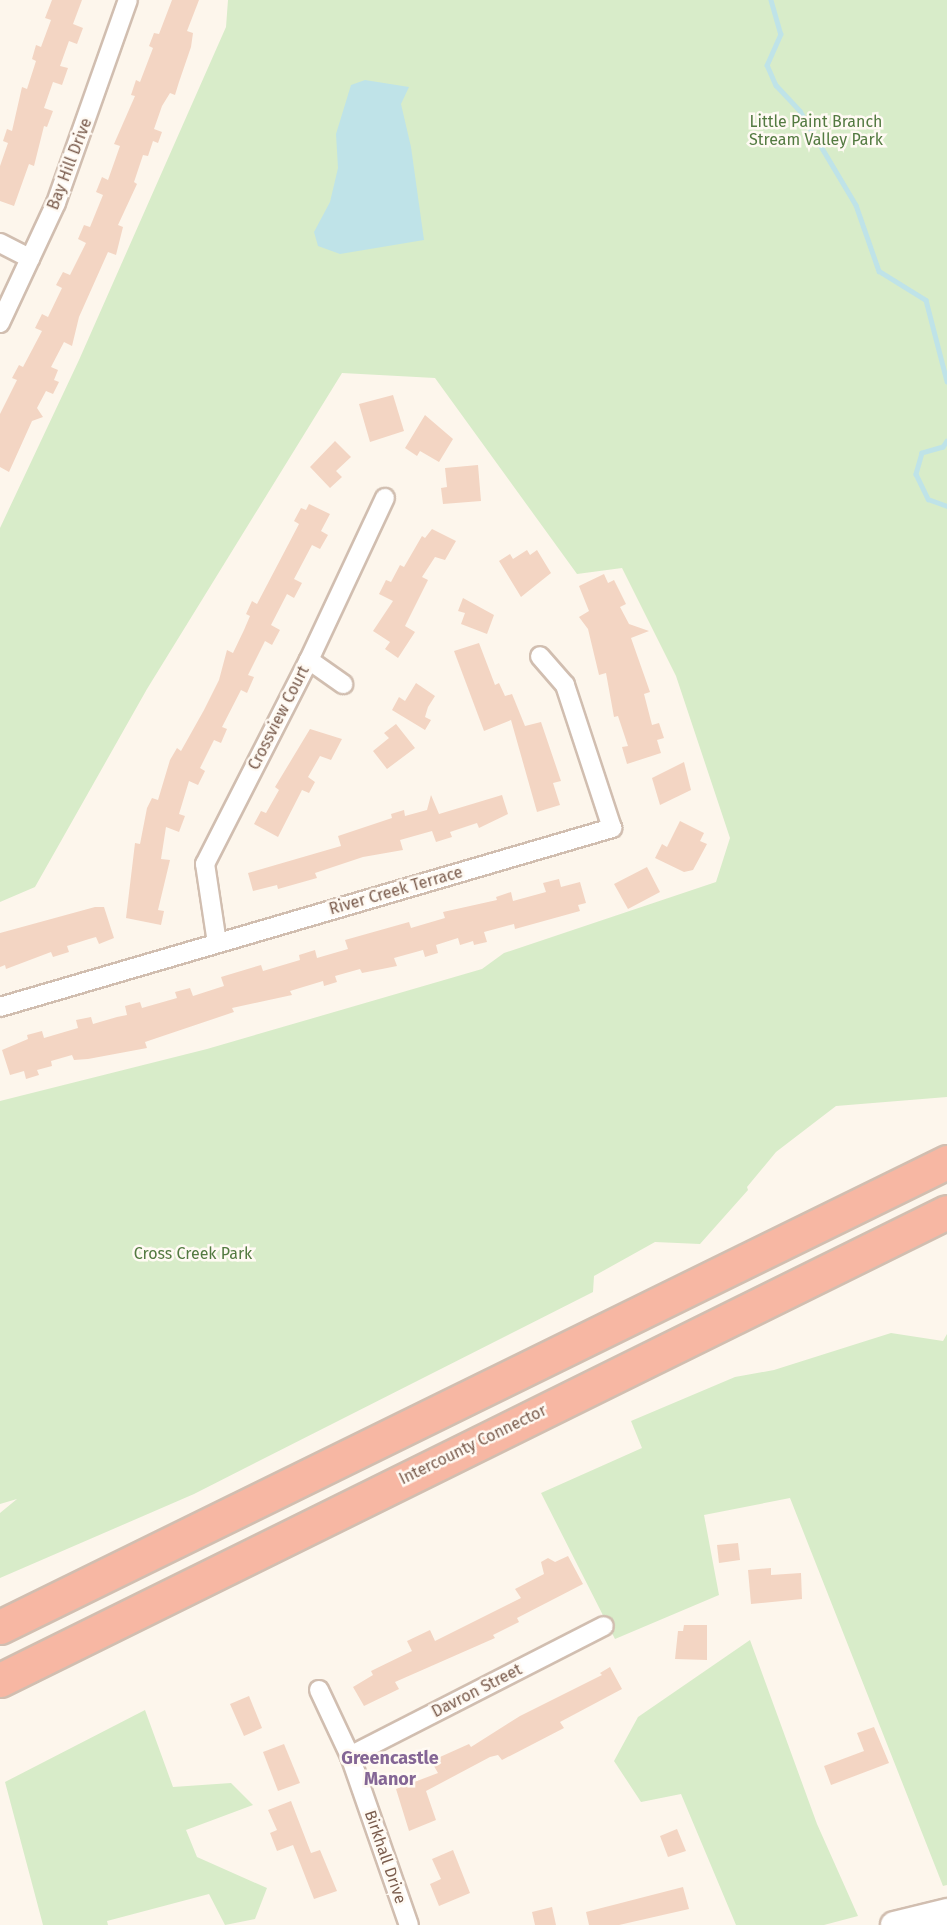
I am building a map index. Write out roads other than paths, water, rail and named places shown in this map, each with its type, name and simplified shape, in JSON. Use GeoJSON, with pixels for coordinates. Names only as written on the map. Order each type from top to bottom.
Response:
{"type":"FeatureCollection","features":[{"type":"Feature","properties":{"kind":"highway"},"geometry":{"type":"LineString","coordinates":[[0,1626],[947,1162]]}},
{"type":"Feature","properties":{"kind":"highway","name":"Intercounty Connector"},"geometry":{"type":"LineString","coordinates":[[0,1680],[947,1212]]}},
{"type":"Feature","properties":{"kind":"street","name":"Bay Hill Drive"},"geometry":{"type":"LineString","coordinates":[[0,323],[71,165],[128,0]]}},
{"type":"Feature","properties":{"kind":"street"},"geometry":{"type":"LineString","coordinates":[[0,243],[30,258]]}},
{"type":"Feature","properties":{"kind":"street","name":"Crossview Court"},"geometry":{"type":"LineString","coordinates":[[217,943],[205,864],[309,660],[384,498]]}},
{"type":"Feature","properties":{"kind":"street","name":"River Creek Terrace"},"geometry":{"type":"LineString","coordinates":[[0,1007],[612,828],[565,685],[540,656]]}},
{"type":"Feature","properties":{"kind":"street"},"geometry":{"type":"LineString","coordinates":[[309,660],[343,684]]}},
{"type":"Feature","properties":{"kind":"street","name":"Davron Street"},"geometry":{"type":"LineString","coordinates":[[350,1756],[604,1626]]}},
{"type":"Feature","properties":{"kind":"street","name":"Birkhall Drive"},"geometry":{"type":"LineString","coordinates":[[319,1690],[350,1756],[409,1925]]}},
{"type":"Feature","properties":{"kind":"street"},"geometry":{"type":"LineString","coordinates":[[894,1925],[947,1912]]}},
{"type":"Feature","properties":{"kind":"water"},"geometry":{"type":"Polygon","coordinates":[[[365,80],[409,87],[401,104],[411,147],[424,240],[340,254],[318,246],[314,232],[330,202],[338,168],[336,134],[351,85],[365,80]]]}},
{"type":"Feature","properties":{"kind":"waterway"},"geometry":{"type":"LineString","coordinates":[[771,0],[781,34],[767,65],[776,85],[800,111],[856,205],[879,271],[926,300],[947,381]]}},
{"type":"Feature","properties":{"kind":"waterway"},"geometry":{"type":"LineString","coordinates":[[947,441],[943,447],[922,453],[916,474],[928,499],[947,506]]}},
{"type":"Feature","properties":{"kind":"district","name":"Greencastle Manor"},"geometry":{"type":"Point","coordinates":[390,1769]}},
{"type":"Feature","properties":{"kind":"park label","name":"Little Paint Branch Stream Valley Park"},"geometry":{"type":"Point","coordinates":[816,131]}},
{"type":"Feature","properties":{"kind":"park label","name":"Cross Creek Park"},"geometry":{"type":"Point","coordinates":[193,1254]}}]}
